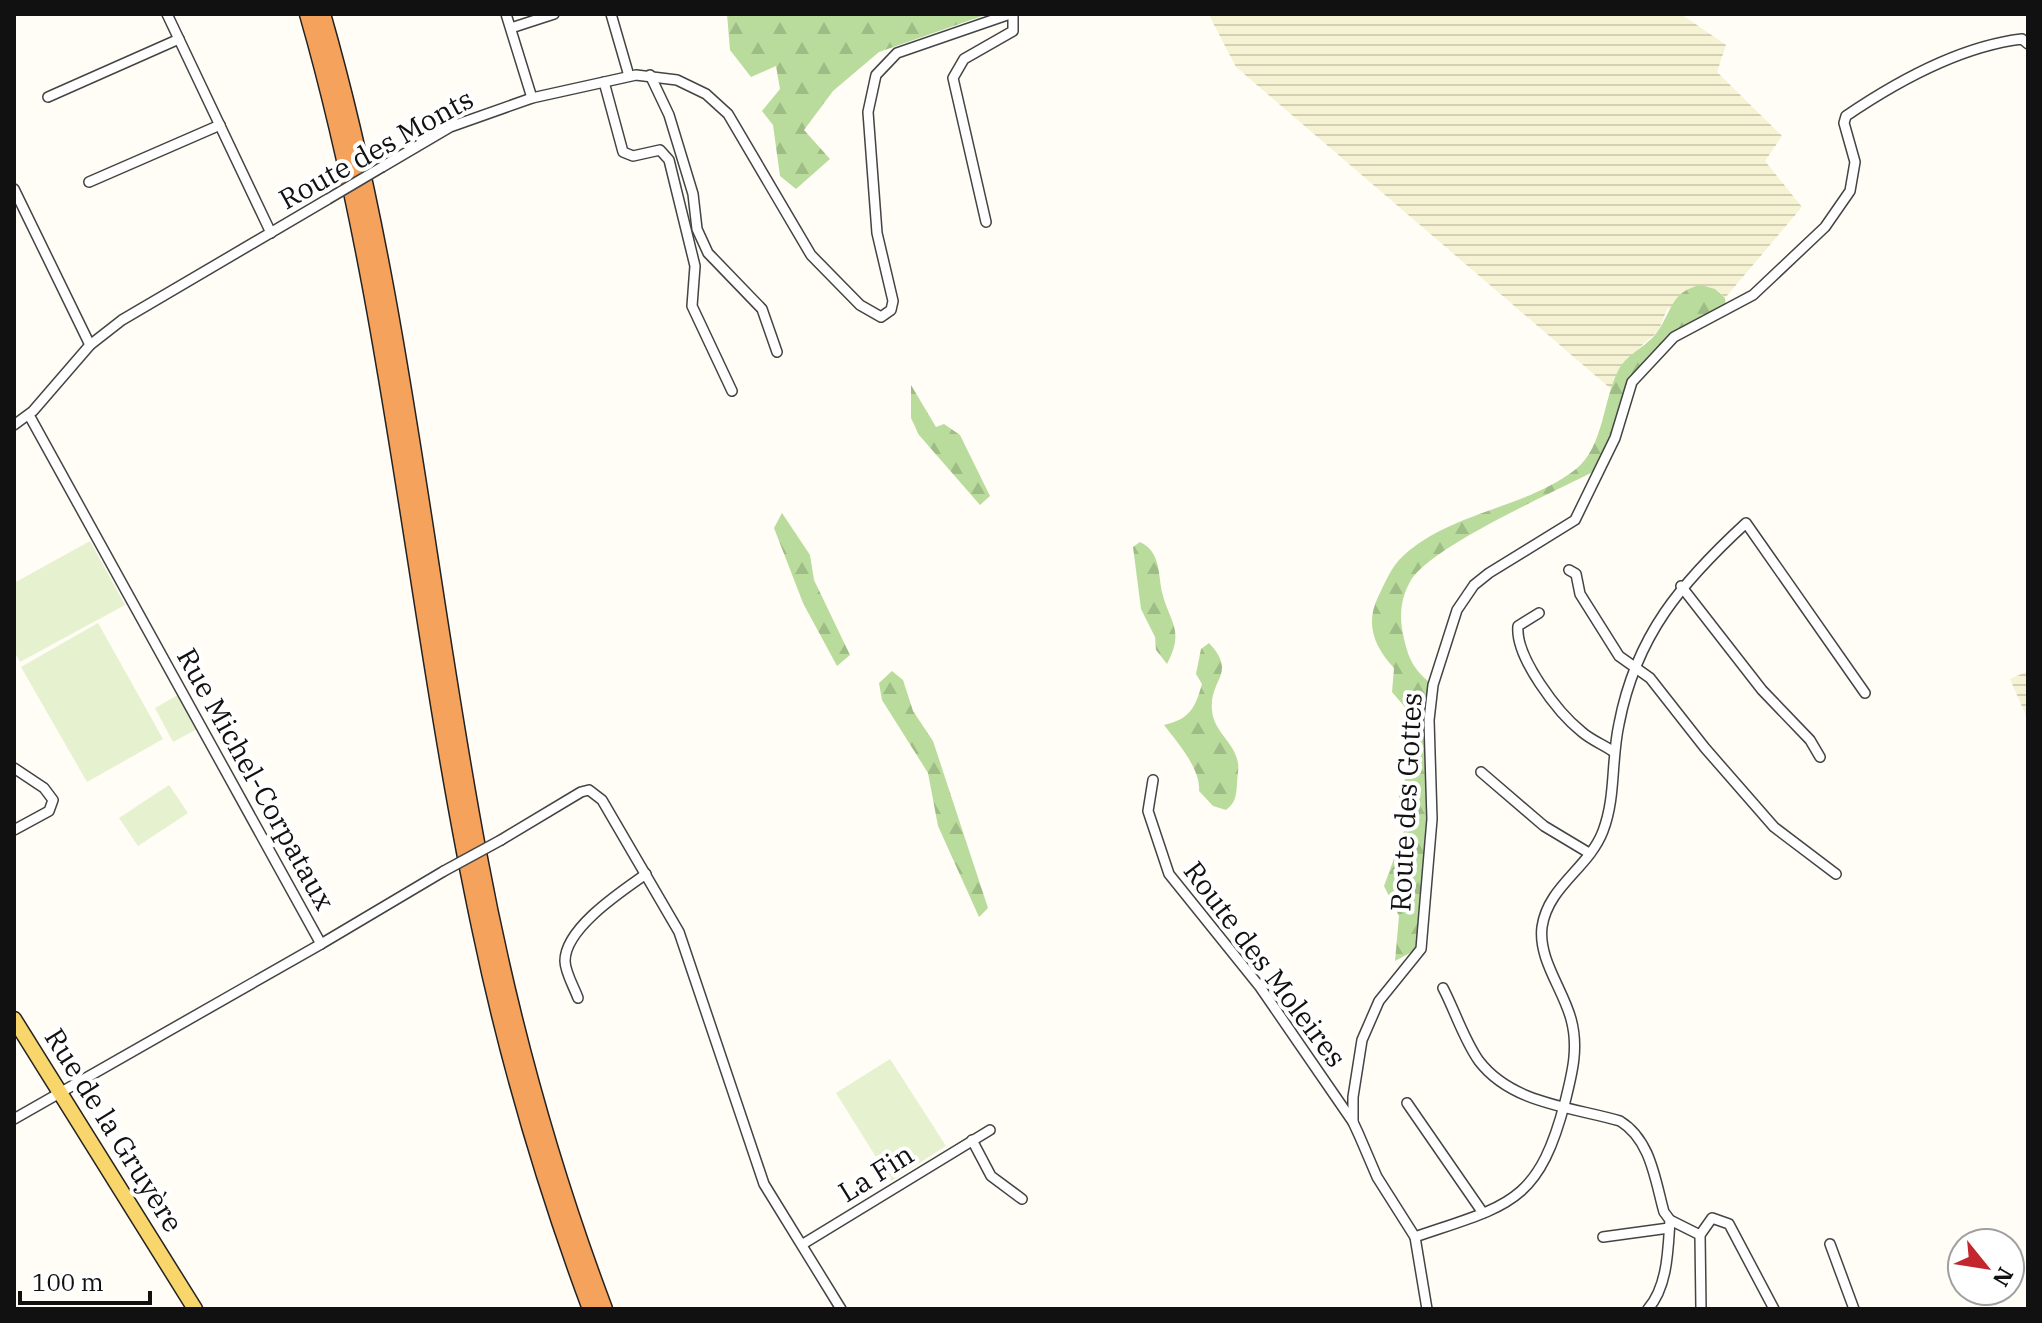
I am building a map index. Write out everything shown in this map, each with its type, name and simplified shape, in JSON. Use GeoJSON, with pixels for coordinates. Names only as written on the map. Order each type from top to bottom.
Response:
{"type":"FeatureCollection","features":[{"type":"Feature","properties":{"kind":"highway"},"geometry":{"type":"LineString","coordinates":[[308,14],[350,179],[379,322],[452,778],[481,933],[529,1125],[591,1309]]}},
{"type":"Feature","properties":{"kind":"highway"},"geometry":{"type":"LineString","coordinates":[[322,14],[363,177],[394,333],[464,776],[493,930],[542,1121],[604,1309]]}},
{"type":"Feature","properties":{"kind":"main road","name":"Rue de la Gruyère"},"geometry":{"type":"LineString","coordinates":[[14,1019],[195,1309]]}},
{"type":"Feature","properties":{"kind":"street"},"geometry":{"type":"LineString","coordinates":[[167,14],[271,233]]}},
{"type":"Feature","properties":{"kind":"street"},"geometry":{"type":"LineString","coordinates":[[506,14],[532,98]]}},
{"type":"Feature","properties":{"kind":"street"},"geometry":{"type":"LineString","coordinates":[[511,28],[554,14]]}},
{"type":"Feature","properties":{"kind":"street"},"geometry":{"type":"LineString","coordinates":[[611,14],[629,76]]}},
{"type":"Feature","properties":{"kind":"street","name":"Route des Monts"},"geometry":{"type":"LineString","coordinates":[[14,425],[29,415],[90,345],[122,320],[450,127],[532,98],[629,76],[650,75],[687,84],[718,103],[746,140],[811,255],[860,305],[881,317],[891,310],[893,301],[877,233],[868,112],[872,82],[884,64],[897,53],[1012,14],[1013,31],[964,59],[953,78],[986,222]]}},
{"type":"Feature","properties":{"kind":"street"},"geometry":{"type":"LineString","coordinates":[[48,97],[179,39]]}},
{"type":"Feature","properties":{"kind":"street","name":"Route des Gottes"},"geometry":{"type":"LineString","coordinates":[[1427,1309],[1415,1237],[1377,1177],[1353,1122],[1354,1075],[1362,1040],[1379,1001],[1421,949],[1432,819],[1429,720],[1433,685],[1457,610],[1474,585],[1489,573],[1575,520],[1615,438],[1632,382],[1674,337],[1753,295],[1825,227],[1850,191],[1855,162],[1844,123],[1846,116],[1961,53],[2001,41],[2022,39],[2028,44]]}},
{"type":"Feature","properties":{"kind":"street"},"geometry":{"type":"LineString","coordinates":[[650,75],[669,115],[693,194],[697,229],[708,253],[757,302],[777,352]]}},
{"type":"Feature","properties":{"kind":"street"},"geometry":{"type":"LineString","coordinates":[[604,82],[623,152],[636,156],[660,150],[668,157],[695,266],[692,306],[732,391]]}},
{"type":"Feature","properties":{"kind":"street"},"geometry":{"type":"LineString","coordinates":[[89,182],[220,125]]}},
{"type":"Feature","properties":{"kind":"street"},"geometry":{"type":"LineString","coordinates":[[14,189],[90,345]]}},
{"type":"Feature","properties":{"kind":"street","name":"Rue Michel-Corpataux"},"geometry":{"type":"LineString","coordinates":[[14,1119],[321,944],[29,415]]}},
{"type":"Feature","properties":{"kind":"street"},"geometry":{"type":"LineString","coordinates":[[1415,1237],[1483,1213],[1525,1191],[1539,1172],[1564,1106],[1575,1062],[1571,1017],[1545,955],[1541,930],[1555,894],[1602,835],[1611,805],[1614,752],[1635,667],[1681,586],[1746,523],[1865,693]]}},
{"type":"Feature","properties":{"kind":"street"},"geometry":{"type":"LineString","coordinates":[[1569,570],[1576,574],[1580,594],[1619,656],[1650,678],[1705,748],[1774,827],[1836,874]]}},
{"type":"Feature","properties":{"kind":"street"},"geometry":{"type":"LineString","coordinates":[[1681,586],[1762,690],[1810,740],[1820,757]]}},
{"type":"Feature","properties":{"kind":"street"},"geometry":{"type":"LineString","coordinates":[[1539,613],[1518,626],[1517,640],[1551,701],[1582,733],[1614,752]]}},
{"type":"Feature","properties":{"kind":"street"},"geometry":{"type":"LineString","coordinates":[[14,768],[44,788],[53,800],[49,811],[14,830]]}},
{"type":"Feature","properties":{"kind":"street"},"geometry":{"type":"LineString","coordinates":[[1481,772],[1544,826],[1589,853]]}},
{"type":"Feature","properties":{"kind":"street","name":"Route des Moleires"},"geometry":{"type":"LineString","coordinates":[[1153,780],[1148,811],[1169,874],[1260,987],[1353,1122]]}},
{"type":"Feature","properties":{"kind":"street"},"geometry":{"type":"LineString","coordinates":[[321,944],[589,790],[602,800],[679,932],[764,1184],[841,1309]]}},
{"type":"Feature","properties":{"kind":"street"},"geometry":{"type":"LineString","coordinates":[[578,998],[565,963],[568,950],[604,902],[646,874]]}},
{"type":"Feature","properties":{"kind":"street"},"geometry":{"type":"LineString","coordinates":[[1443,988],[1477,1058],[1492,1076],[1512,1091],[1620,1121],[1632,1128],[1646,1149],[1670,1224],[1666,1267],[1655,1301],[1648,1309]]}},
{"type":"Feature","properties":{"kind":"street"},"geometry":{"type":"LineString","coordinates":[[1407,1103],[1483,1213]]}},
{"type":"Feature","properties":{"kind":"street","name":"La Fin"},"geometry":{"type":"LineString","coordinates":[[803,1244],[990,1130]]}},
{"type":"Feature","properties":{"kind":"street"},"geometry":{"type":"LineString","coordinates":[[972,1140],[991,1176],[1022,1199]]}},
{"type":"Feature","properties":{"kind":"street"},"geometry":{"type":"LineString","coordinates":[[1701,1309],[1700,1235],[1712,1218],[1729,1224],[1774,1309]]}},
{"type":"Feature","properties":{"kind":"street"},"geometry":{"type":"LineString","coordinates":[[1603,1237],[1670,1224],[1700,1235]]}},
{"type":"Feature","properties":{"kind":"street"},"geometry":{"type":"LineString","coordinates":[[1830,1244],[1854,1309]]}},
{"type":"Feature","properties":{"kind":"shaded area"},"geometry":{"type":"Polygon","coordinates":[[[1213,14],[1681,14],[1726,45],[1717,72],[1782,136],[1765,161],[1802,207],[1725,298],[1715,289],[1667,309],[1658,332],[1643,344],[1615,378],[1611,389],[1236,67],[1210,17],[1213,14]]]}},
{"type":"Feature","properties":{"kind":"shaded area"},"geometry":{"type":"Polygon","coordinates":[[[2028,671],[2028,720],[2010,679],[2028,671]]]}},
{"type":"Feature","properties":{"kind":"green space"},"geometry":{"type":"Polygon","coordinates":[[[727,14],[988,14],[879,52],[833,91],[804,130],[830,159],[796,189],[780,176],[773,125],[762,111],[780,89],[776,66],[751,77],[730,50],[727,14]]]}},
{"type":"Feature","properties":{"kind":"green space"},"geometry":{"type":"Polygon","coordinates":[[[1701,285],[1715,289],[1725,298],[1726,307],[1674,337],[1632,382],[1602,467],[1470,534],[1424,566],[1408,586],[1401,613],[1405,642],[1416,669],[1433,685],[1431,816],[1421,947],[1395,961],[1399,916],[1384,886],[1408,820],[1399,793],[1408,776],[1405,761],[1412,749],[1404,731],[1404,706],[1392,692],[1394,668],[1381,651],[1372,626],[1378,597],[1395,565],[1422,541],[1466,519],[1534,493],[1576,469],[1585,460],[1598,435],[1619,369],[1627,358],[1654,336],[1678,297],[1701,285]]]}},
{"type":"Feature","properties":{"kind":"green space"},"geometry":{"type":"Polygon","coordinates":[[[911,385],[936,427],[944,424],[960,435],[990,496],[980,505],[919,435],[911,418],[911,385]]]}},
{"type":"Feature","properties":{"kind":"green space"},"geometry":{"type":"Polygon","coordinates":[[[782,513],[810,555],[814,580],[850,655],[837,666],[803,603],[774,528],[782,513]]]}},
{"type":"Feature","properties":{"kind":"green space"},"geometry":{"type":"Polygon","coordinates":[[[90,541],[125,605],[20,662],[14,651],[14,583],[90,541]]]}},
{"type":"Feature","properties":{"kind":"green space"},"geometry":{"type":"Polygon","coordinates":[[[1140,542],[1155,557],[1162,592],[1174,627],[1175,643],[1167,664],[1156,650],[1155,637],[1141,609],[1133,547],[1140,542]]]}},
{"type":"Feature","properties":{"kind":"green space"},"geometry":{"type":"Polygon","coordinates":[[[98,623],[163,739],[87,782],[21,667],[98,623]]]}},
{"type":"Feature","properties":{"kind":"green space"},"geometry":{"type":"Polygon","coordinates":[[[1209,643],[1221,662],[1222,670],[1212,699],[1213,717],[1235,753],[1238,765],[1235,798],[1226,810],[1213,806],[1199,791],[1192,765],[1164,725],[1186,716],[1194,706],[1202,684],[1196,674],[1201,649],[1209,643]]]}},
{"type":"Feature","properties":{"kind":"green space"},"geometry":{"type":"Polygon","coordinates":[[[892,671],[903,680],[913,711],[933,741],[988,908],[979,917],[938,826],[928,773],[882,700],[879,683],[892,671]]]}},
{"type":"Feature","properties":{"kind":"green space"},"geometry":{"type":"Polygon","coordinates":[[[178,695],[197,729],[173,742],[155,708],[178,695]]]}},
{"type":"Feature","properties":{"kind":"green space"},"geometry":{"type":"Polygon","coordinates":[[[169,785],[188,813],[138,846],[119,818],[169,785]]]}},
{"type":"Feature","properties":{"kind":"green space"},"geometry":{"type":"Polygon","coordinates":[[[890,1059],[946,1146],[891,1181],[836,1093],[890,1059]]]}}]}
